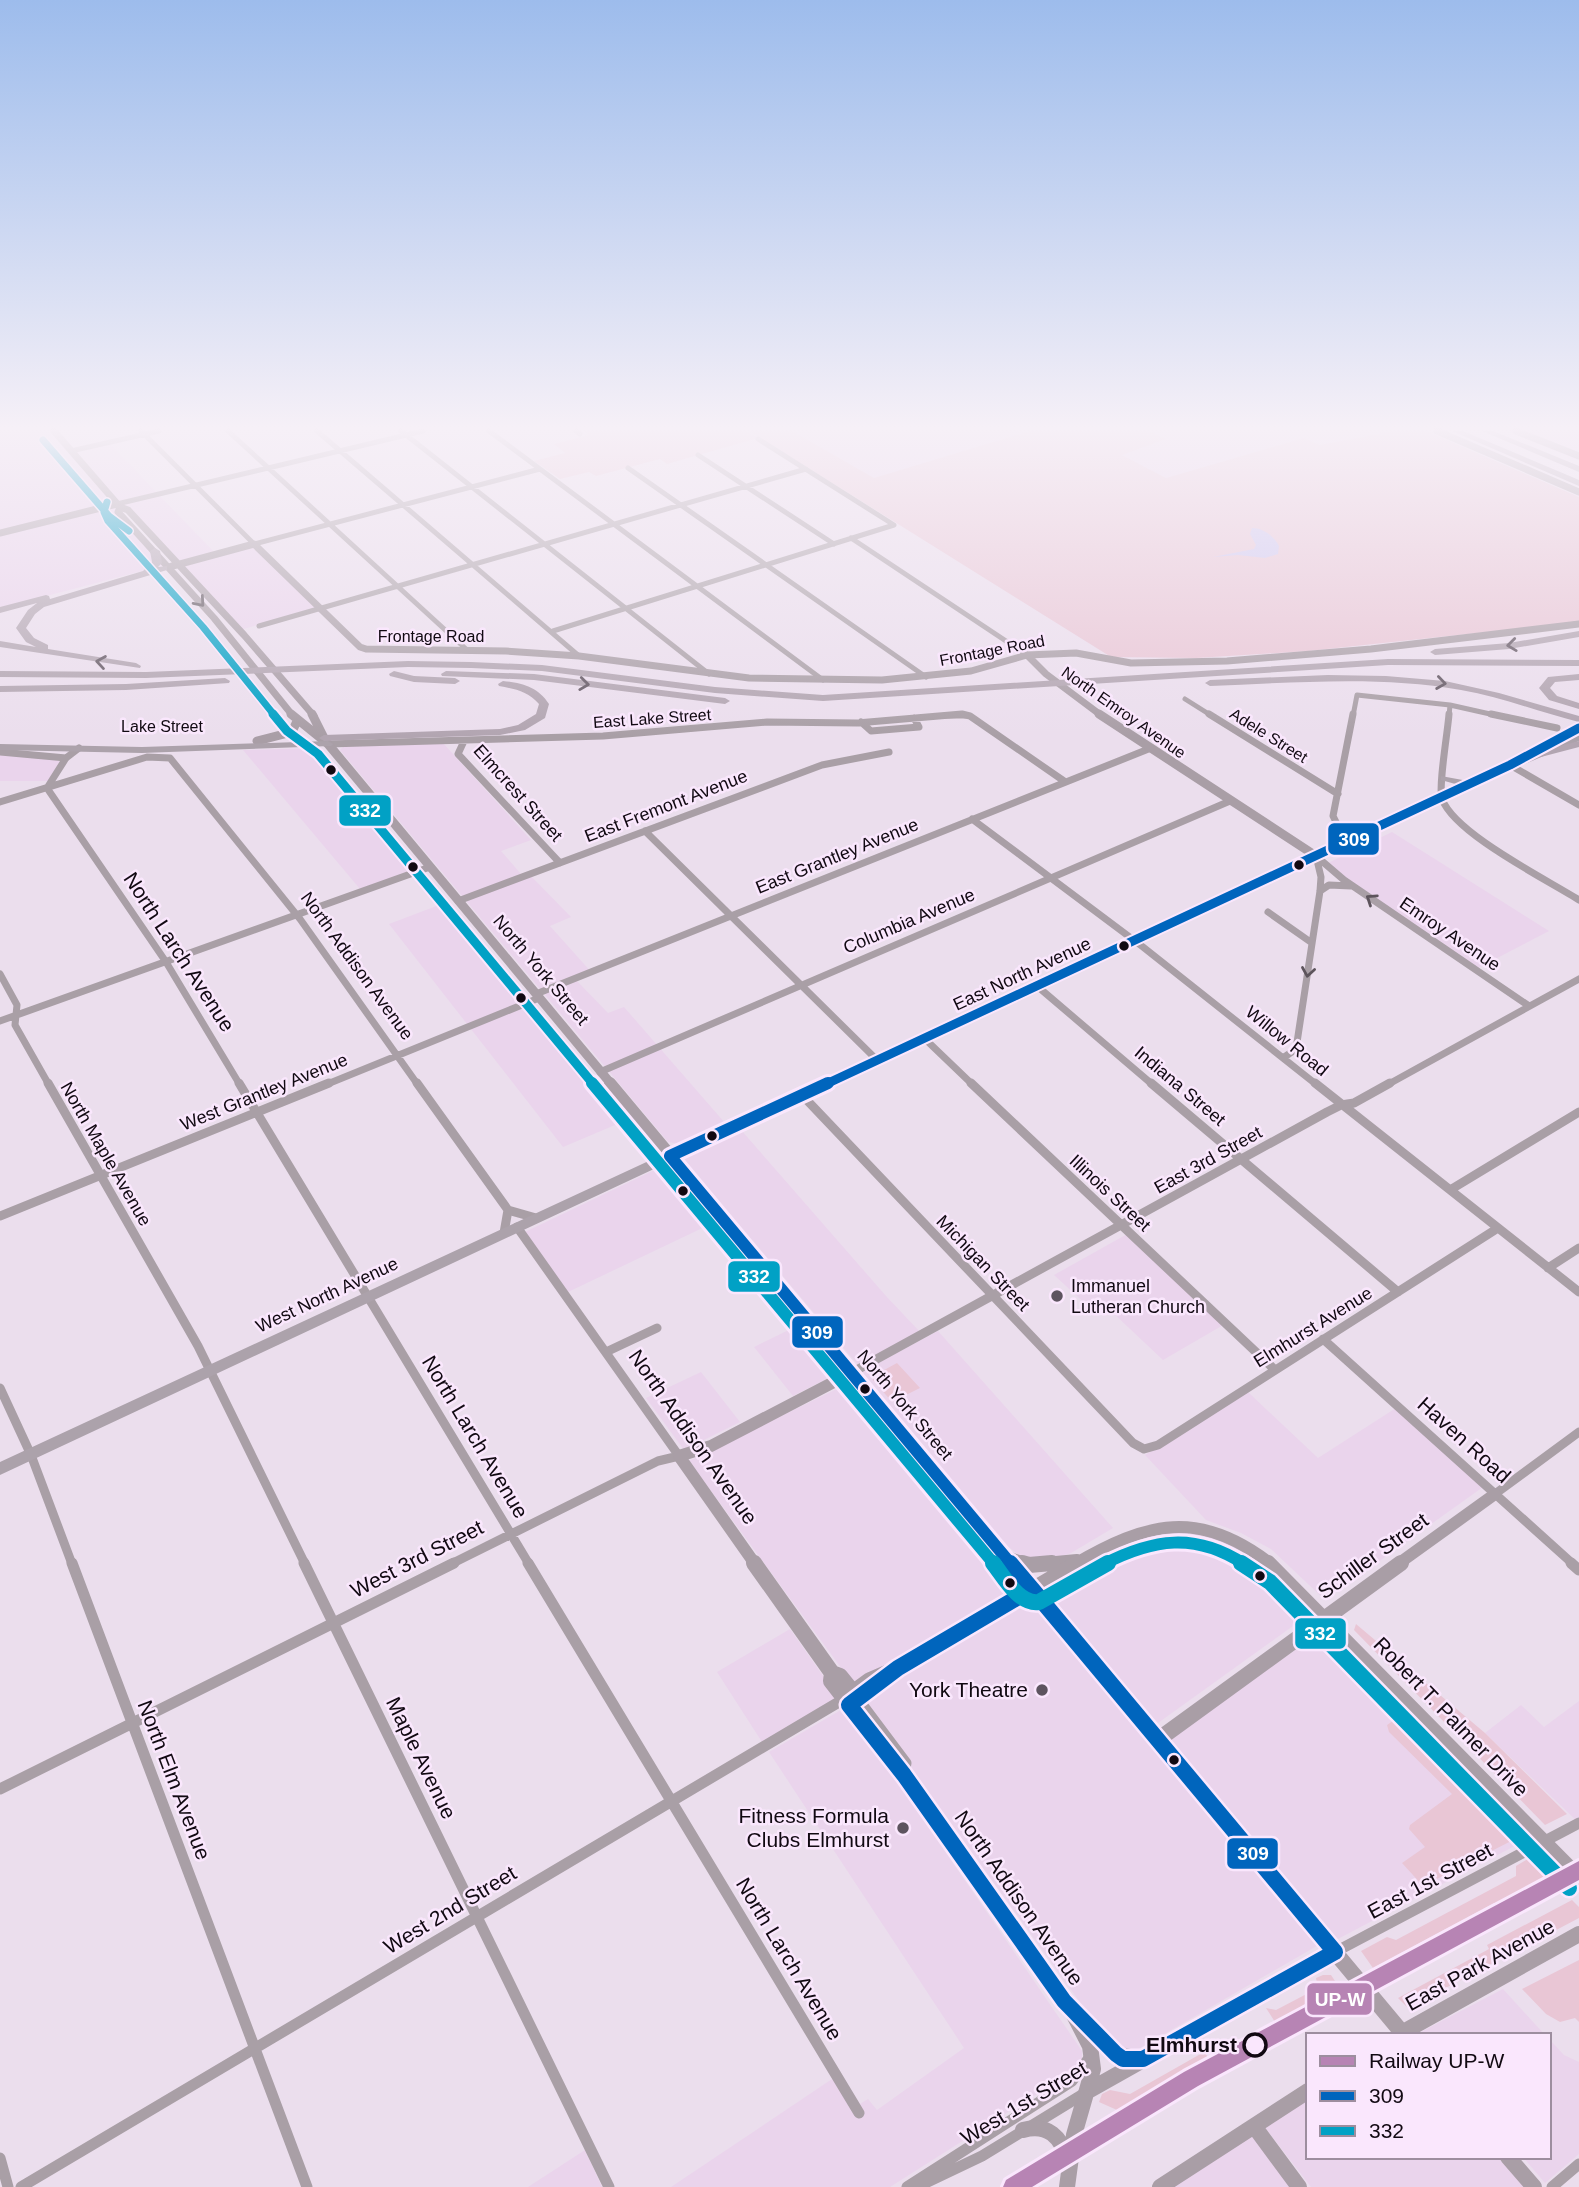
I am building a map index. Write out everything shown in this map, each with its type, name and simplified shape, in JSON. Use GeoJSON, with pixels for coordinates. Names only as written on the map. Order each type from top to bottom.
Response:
{"type":"FeatureCollection","features":[{"type":"Feature","properties":{"kind":"highway"},"geometry":{"type":"LineString","coordinates":[[78,658],[30,640],[21,628],[24,621],[31,612],[52,600],[151,572],[157,563],[155,551]]}},
{"type":"Feature","properties":{"kind":"highway"},"geometry":{"type":"LineString","coordinates":[[0,610],[172,568]]}},
{"type":"Feature","properties":{"kind":"highway"},"geometry":{"type":"LineString","coordinates":[[1079,683],[1295,662],[1485,648],[1579,634]]}},
{"type":"Feature","properties":{"kind":"highway"},"geometry":{"type":"LineString","coordinates":[[0,644],[142,667],[224,668],[245,675]]}},
{"type":"Feature","properties":{"kind":"highway"},"geometry":{"type":"LineString","coordinates":[[0,682],[295,673],[408,664],[504,666],[590,673],[748,694],[824,698],[1388,662],[1579,663]]}},
{"type":"Feature","properties":{"kind":"highway"},"geometry":{"type":"LineString","coordinates":[[295,673],[534,677],[705,699],[816,706],[905,704],[1407,669],[1579,671]]}},
{"type":"Feature","properties":{"kind":"highway"},"geometry":{"type":"LineString","coordinates":[[0,674],[245,675]]}},
{"type":"Feature","properties":{"kind":"highway"},"geometry":{"type":"LineString","coordinates":[[325,737],[500,732],[529,724],[544,712],[544,704],[539,696],[519,687],[414,679],[394,674]]}},
{"type":"Feature","properties":{"kind":"highway"},"geometry":{"type":"LineString","coordinates":[[0,689],[126,687],[245,675]]}},
{"type":"Feature","properties":{"kind":"highway"},"geometry":{"type":"LineString","coordinates":[[1579,677],[1552,679],[1544,688],[1553,698],[1579,706]]}},
{"type":"Feature","properties":{"kind":"highway"},"geometry":{"type":"LineString","coordinates":[[1202,683],[1363,678],[1429,681],[1483,691],[1575,718]]}},
{"type":"Feature","properties":{"kind":"highway"},"geometry":{"type":"LineString","coordinates":[[1537,755],[1579,744]]}},
{"type":"Feature","properties":{"kind":"main road"},"geometry":{"type":"LineString","coordinates":[[1510,765],[1579,728]]}},
{"type":"Feature","properties":{"kind":"main road","name":"Lake Street"},"geometry":{"type":"LineString","coordinates":[[0,740],[160,743],[325,737]]}},
{"type":"Feature","properties":{"kind":"main road","name":"Lake Street"},"geometry":{"type":"LineString","coordinates":[[0,749],[142,750],[325,737]]}},
{"type":"Feature","properties":{"kind":"main road","name":"East North Avenue"},"geometry":{"type":"LineString","coordinates":[[670,1156],[1510,765],[1579,738]]}},
{"type":"Feature","properties":{"kind":"main road"},"geometry":{"type":"LineString","coordinates":[[1444,778],[1469,784]]}},
{"type":"Feature","properties":{"kind":"main road","name":"West North Avenue"},"geometry":{"type":"LineString","coordinates":[[0,1469],[670,1156]]}},
{"type":"Feature","properties":{"kind":"street","name":"North York Street"},"geometry":{"type":"LineString","coordinates":[[138,533],[172,568],[234,623],[458,901],[853,1372],[1400,2033]]}},
{"type":"Feature","properties":{"kind":"street","name":"North York Street"},"geometry":{"type":"LineString","coordinates":[[145,533],[298,721],[307,731],[325,737]]}},
{"type":"Feature","properties":{"kind":"street"},"geometry":{"type":"LineString","coordinates":[[243,533],[320,608]]}},
{"type":"Feature","properties":{"kind":"street"},"geometry":{"type":"LineString","coordinates":[[172,568],[296,533]]}},
{"type":"Feature","properties":{"kind":"street"},"geometry":{"type":"LineString","coordinates":[[340,533],[466,649]]}},
{"type":"Feature","properties":{"kind":"street"},"geometry":{"type":"LineString","coordinates":[[437,533],[579,656]]}},
{"type":"Feature","properties":{"kind":"street"},"geometry":{"type":"LineString","coordinates":[[532,533],[709,674]]}},
{"type":"Feature","properties":{"kind":"street"},"geometry":{"type":"LineString","coordinates":[[259,626],[583,533]]}},
{"type":"Feature","properties":{"kind":"street"},"geometry":{"type":"LineString","coordinates":[[626,533],[823,680]]}},
{"type":"Feature","properties":{"kind":"street"},"geometry":{"type":"LineString","coordinates":[[723,533],[926,677]]}},
{"type":"Feature","properties":{"kind":"street"},"geometry":{"type":"LineString","coordinates":[[817,533],[834,544]]}},
{"type":"Feature","properties":{"kind":"street"},"geometry":{"type":"LineString","coordinates":[[553,631],[868,533]]}},
{"type":"Feature","properties":{"kind":"street","name":"North Emroy Avenue"},"geometry":{"type":"LineString","coordinates":[[852,538],[1027,654],[1050,678],[1079,699],[1316,856]]}},
{"type":"Feature","properties":{"kind":"street","name":"Frontage Road"},"geometry":{"type":"LineString","coordinates":[[320,608],[360,647],[366,649],[466,649],[579,656],[709,674],[823,680],[926,677],[971,671],[1027,654],[1076,653],[1131,663],[1227,661],[1363,650],[1579,624]]}},
{"type":"Feature","properties":{"kind":"street"},"geometry":{"type":"LineString","coordinates":[[1338,826],[1333,816],[1357,695],[1450,705],[1557,728]]}},
{"type":"Feature","properties":{"kind":"street","name":"Adele Street"},"geometry":{"type":"LineString","coordinates":[[1185,699],[1338,794]]}},
{"type":"Feature","properties":{"kind":"street"},"geometry":{"type":"LineString","coordinates":[[1450,705],[1441,797],[1455,820],[1579,900]]}},
{"type":"Feature","properties":{"kind":"street","name":"East Lake Street"},"geometry":{"type":"LineString","coordinates":[[325,737],[464,741],[604,736],[767,722],[861,722],[962,714],[1064,781]]}},
{"type":"Feature","properties":{"kind":"street"},"geometry":{"type":"LineString","coordinates":[[257,741],[292,732],[298,721]]}},
{"type":"Feature","properties":{"kind":"street","name":"Elmcrest Street"},"geometry":{"type":"LineString","coordinates":[[464,741],[458,754],[559,863]]}},
{"type":"Feature","properties":{"kind":"street"},"geometry":{"type":"LineString","coordinates":[[0,802],[47,788],[66,758],[79,748]]}},
{"type":"Feature","properties":{"kind":"street","name":"East Grantley Avenue"},"geometry":{"type":"LineString","coordinates":[[537,996],[972,818],[1151,748]]}},
{"type":"Feature","properties":{"kind":"street"},"geometry":{"type":"LineString","coordinates":[[0,749],[66,758]]}},
{"type":"Feature","properties":{"kind":"street","name":"East Fremont Avenue"},"geometry":{"type":"LineString","coordinates":[[458,901],[822,765],[889,752]]}},
{"type":"Feature","properties":{"kind":"street","name":"North Addison Avenue"},"geometry":{"type":"LineString","coordinates":[[47,788],[147,757],[170,758],[296,915],[508,1210]]}},
{"type":"Feature","properties":{"kind":"street"},"geometry":{"type":"LineString","coordinates":[[1510,765],[1579,804]]}},
{"type":"Feature","properties":{"kind":"street","name":"North Larch Avenue"},"geometry":{"type":"LineString","coordinates":[[47,788],[166,962],[859,2113]]}},
{"type":"Feature","properties":{"kind":"street","name":"Columbia Avenue"},"geometry":{"type":"LineString","coordinates":[[600,1072],[1230,801]]}},
{"type":"Feature","properties":{"kind":"street","name":"Willow Road"},"geometry":{"type":"LineString","coordinates":[[972,818],[1134,941],[1579,1292]]}},
{"type":"Feature","properties":{"kind":"street"},"geometry":{"type":"LineString","coordinates":[[645,831],[877,1060]]}},
{"type":"Feature","properties":{"kind":"street"},"geometry":{"type":"LineString","coordinates":[[1283,1058],[1296,1049],[1320,891],[1321,871],[1316,856]]}},
{"type":"Feature","properties":{"kind":"street","name":"Emroy Avenue"},"geometry":{"type":"LineString","coordinates":[[1316,856],[1354,887],[1529,1006]]}},
{"type":"Feature","properties":{"kind":"street"},"geometry":{"type":"LineString","coordinates":[[0,1021],[430,867]]}},
{"type":"Feature","properties":{"kind":"street"},"geometry":{"type":"LineString","coordinates":[[1320,891],[1329,886],[1354,887]]}},
{"type":"Feature","properties":{"kind":"street"},"geometry":{"type":"LineString","coordinates":[[1268,912],[1312,943]]}},
{"type":"Feature","properties":{"kind":"street","name":"North Maple Avenue"},"geometry":{"type":"LineString","coordinates":[[0,974],[18,1005],[15,1025],[198,1346]]}},
{"type":"Feature","properties":{"kind":"street","name":"East 3rd Street"},"geometry":{"type":"LineString","coordinates":[[853,1372],[1341,1105],[1354,1103],[1579,979]]}},
{"type":"Feature","properties":{"kind":"street","name":"Indiana Street"},"geometry":{"type":"LineString","coordinates":[[1037,986],[1398,1292]]}},
{"type":"Feature","properties":{"kind":"street","name":"West Grantley Avenue"},"geometry":{"type":"LineString","coordinates":[[0,1216],[537,996]]}},
{"type":"Feature","properties":{"kind":"street","name":"Illinois Street"},"geometry":{"type":"LineString","coordinates":[[924,1038],[1275,1370]]}},
{"type":"Feature","properties":{"kind":"street","name":"Michigan Street"},"geometry":{"type":"LineString","coordinates":[[802,1095],[1133,1443],[1144,1449]]}},
{"type":"Feature","properties":{"kind":"street"},"geometry":{"type":"LineString","coordinates":[[1450,1190],[1579,1112]]}},
{"type":"Feature","properties":{"kind":"street"},"geometry":{"type":"LineString","coordinates":[[510,1230],[508,1210],[536,1219]]}},
{"type":"Feature","properties":{"kind":"street","name":"Elmhurst Avenue"},"geometry":{"type":"LineString","coordinates":[[1144,1449],[1158,1445],[1498,1228]]}},
{"type":"Feature","properties":{"kind":"street","name":"North Addison Avenue"},"geometry":{"type":"LineString","coordinates":[[510,1230],[606,1352],[832,1673],[831,1681],[851,1699],[905,1769],[1087,2036],[1093,2069],[1074,2135],[1067,2187]]}},
{"type":"Feature","properties":{"kind":"street"},"geometry":{"type":"LineString","coordinates":[[1548,1268],[1579,1248]]}},
{"type":"Feature","properties":{"kind":"street"},"geometry":{"type":"LineString","coordinates":[[606,1352],[657,1328]]}},
{"type":"Feature","properties":{"kind":"street","name":"Haven Road"},"geometry":{"type":"LineString","coordinates":[[1323,1339],[1579,1570]]}},
{"type":"Feature","properties":{"kind":"street","name":"Maple Avenue"},"geometry":{"type":"LineString","coordinates":[[198,1346],[609,2187]]}},
{"type":"Feature","properties":{"kind":"street","name":"West 3rd Street"},"geometry":{"type":"LineString","coordinates":[[0,1789],[658,1461],[711,1446],[853,1372]]}},
{"type":"Feature","properties":{"kind":"street","name":"North Elm Avenue"},"geometry":{"type":"LineString","coordinates":[[0,1388],[31,1455],[307,2187]]}},
{"type":"Feature","properties":{"kind":"street","name":"Schiller Street"},"geometry":{"type":"LineString","coordinates":[[1159,1740],[1579,1432]]}},
{"type":"Feature","properties":{"kind":"street","name":"Robert T. Palmer Drive"},"geometry":{"type":"LineString","coordinates":[[1033,1589],[1122,1537],[1153,1528],[1180,1526],[1212,1532],[1244,1545],[1266,1560],[1579,1878]]}},
{"type":"Feature","properties":{"kind":"street"},"geometry":{"type":"LineString","coordinates":[[1006,1557],[1029,1565],[1087,1558]]}},
{"type":"Feature","properties":{"kind":"street","name":"West 2nd Street"},"geometry":{"type":"LineString","coordinates":[[20,2187],[888,1678],[898,1668],[1033,1589]]}},
{"type":"Feature","properties":{"kind":"street","name":"East 1st Street"},"geometry":{"type":"LineString","coordinates":[[1335,1952],[1579,1823]]}},
{"type":"Feature","properties":{"kind":"street","name":"East Park Avenue"},"geometry":{"type":"LineString","coordinates":[[1403,2033],[1579,1934]]}},
{"type":"Feature","properties":{"kind":"street","name":"West 1st Street"},"geometry":{"type":"LineString","coordinates":[[918,2187],[982,2156],[1143,2059],[1335,1952]]}},
{"type":"Feature","properties":{"kind":"street"},"geometry":{"type":"LineString","coordinates":[[1072,2011],[1123,2059],[1143,2059]]}},
{"type":"Feature","properties":{"kind":"street","name":"West 1st Street"},"geometry":{"type":"LineString","coordinates":[[907,2187],[1072,2081],[1084,2068],[1091,2052]]}},
{"type":"Feature","properties":{"kind":"street"},"geometry":{"type":"LineString","coordinates":[[1160,2187],[1306,2092]]}},
{"type":"Feature","properties":{"kind":"street"},"geometry":{"type":"LineString","coordinates":[[1023,2130],[1042,2126],[1050,2130],[1061,2143],[1069,2162]]}},
{"type":"Feature","properties":{"kind":"street"},"geometry":{"type":"LineString","coordinates":[[1254,2126],[1299,2187]]}},
{"type":"Feature","properties":{"kind":"street"},"geometry":{"type":"LineString","coordinates":[[0,2158],[8,2187]]}},
{"type":"Feature","properties":{"kind":"street"},"geometry":{"type":"LineString","coordinates":[[1510,2159],[1534,2187]]}},
{"type":"Feature","properties":{"kind":"street"},"geometry":{"type":"LineString","coordinates":[[1552,2187],[1579,2164]]}},
{"type":"Feature","properties":{"kind":"shaded area"},"geometry":{"type":"Polygon","coordinates":[[[0,533],[142,533],[169,564],[0,608],[0,533]]]}},
{"type":"Feature","properties":{"kind":"shaded area"},"geometry":{"type":"Polygon","coordinates":[[[146,533],[196,533],[215,553],[175,564],[146,533]]]}},
{"type":"Feature","properties":{"kind":"shaded area"},"geometry":{"type":"Polygon","coordinates":[[[912,533],[1579,533],[1579,622],[1308,651],[1196,658],[1111,657],[912,533]]]}},
{"type":"Feature","properties":{"kind":"shaded area"},"geometry":{"type":"Polygon","coordinates":[[[1267,533],[1277,542],[1278,554],[1265,558],[1238,555],[1213,557],[1254,549],[1256,545],[1250,534],[1267,533]]]}},
{"type":"Feature","properties":{"kind":"shaded area"},"geometry":{"type":"Polygon","coordinates":[[[253,545],[317,608],[240,630],[178,565],[253,545]]]}},
{"type":"Feature","properties":{"kind":"shaded area"},"geometry":{"type":"Polygon","coordinates":[[[443,743],[531,840],[501,851],[521,874],[527,872],[571,917],[550,926],[593,974],[577,981],[608,1013],[624,1007],[725,1123],[680,1144],[668,1142],[340,750],[345,745],[443,743]]]}},
{"type":"Feature","properties":{"kind":"shaded area"},"geometry":{"type":"Polygon","coordinates":[[[319,748],[419,868],[360,889],[243,750],[319,748]]]}},
{"type":"Feature","properties":{"kind":"shaded area"},"geometry":{"type":"Polygon","coordinates":[[[0,754],[61,759],[48,781],[0,781],[0,754]]]}},
{"type":"Feature","properties":{"kind":"shaded area"},"geometry":{"type":"Polygon","coordinates":[[[1392,832],[1549,931],[1476,969],[1345,879],[1328,863],[1392,832]]]}},
{"type":"Feature","properties":{"kind":"shaded area"},"geometry":{"type":"Polygon","coordinates":[[[447,902],[627,1120],[563,1147],[389,924],[447,902]]]}},
{"type":"Feature","properties":{"kind":"shaded area"},"geometry":{"type":"Polygon","coordinates":[[[742,1131],[920,1332],[858,1365],[683,1158],[742,1131]]]}},
{"type":"Feature","properties":{"kind":"shaded area"},"geometry":{"type":"Polygon","coordinates":[[[667,1164],[715,1222],[568,1292],[525,1232],[667,1164]]]}},
{"type":"Feature","properties":{"kind":"shaded area"},"geometry":{"type":"Polygon","coordinates":[[[1129,1233],[1225,1324],[1163,1360],[1111,1311],[1106,1313],[1097,1306],[1091,1309],[1054,1275],[1129,1233]]]}},
{"type":"Feature","properties":{"kind":"shaded area"},"geometry":{"type":"Polygon","coordinates":[[[799,1325],[838,1373],[793,1396],[754,1347],[799,1325]]]}},
{"type":"Feature","properties":{"kind":"shaded area"},"geometry":{"type":"Polygon","coordinates":[[[938,1331],[1113,1528],[1071,1553],[1045,1562],[1021,1557],[1004,1543],[861,1372],[938,1331]]]}},
{"type":"Feature","properties":{"kind":"shaded area"},"geometry":{"type":"Polygon","coordinates":[[[897,1363],[920,1388],[892,1402],[873,1380],[875,1375],[897,1363]]]}},
{"type":"Feature","properties":{"kind":"shaded area"},"geometry":{"type":"Polygon","coordinates":[[[701,1372],[740,1422],[684,1450],[646,1398],[701,1372]]]}},
{"type":"Feature","properties":{"kind":"shaded area"},"geometry":{"type":"Polygon","coordinates":[[[853,1381],[1023,1587],[853,1684],[689,1461],[853,1381]]]}},
{"type":"Feature","properties":{"kind":"shaded area"},"geometry":{"type":"Polygon","coordinates":[[[1248,1392],[1318,1458],[1396,1408],[1483,1487],[1325,1600],[1271,1549],[1241,1533],[1206,1520],[1145,1455],[1248,1392]]]}},
{"type":"Feature","properties":{"kind":"shaded area"},"geometry":{"type":"Polygon","coordinates":[[[1159,1532],[1195,1532],[1230,1544],[1267,1568],[1311,1613],[1158,1723],[1045,1592],[1127,1541],[1159,1532]]]}},
{"type":"Feature","properties":{"kind":"shaded area"},"geometry":{"type":"Polygon","coordinates":[[[1034,1596],[1322,1943],[1121,2059],[861,1699],[1034,1596]]]}},
{"type":"Feature","properties":{"kind":"shaded area"},"geometry":{"type":"Polygon","coordinates":[[[1356,1624],[1485,1733],[1567,1814],[1545,1825],[1354,1630],[1356,1624]]]}},
{"type":"Feature","properties":{"kind":"shaded area"},"geometry":{"type":"Polygon","coordinates":[[[790,1629],[838,1697],[762,1742],[717,1672],[790,1629]]]}},
{"type":"Feature","properties":{"kind":"shaded area"},"geometry":{"type":"Polygon","coordinates":[[[1323,1631],[1528,1839],[1334,1941],[1166,1740],[1323,1631]]]}},
{"type":"Feature","properties":{"kind":"shaded area"},"geometry":{"type":"Polygon","coordinates":[[[1579,1701],[1578,1822],[1485,1733],[1521,1705],[1544,1727],[1579,1701]]]}},
{"type":"Feature","properties":{"kind":"shaded area"},"geometry":{"type":"Polygon","coordinates":[[[846,1707],[1082,2051],[1082,2062],[1073,2071],[890,2187],[671,2187],[841,2073],[860,2104],[868,2099],[877,2110],[964,2048],[769,1752],[846,1707]]]}},
{"type":"Feature","properties":{"kind":"shaded area"},"geometry":{"type":"Polygon","coordinates":[[[1400,1716],[1519,1837],[1423,1886],[1402,1863],[1425,1847],[1409,1829],[1410,1825],[1452,1794],[1389,1732],[1387,1725],[1400,1716]]]}},
{"type":"Feature","properties":{"kind":"shaded area"},"geometry":{"type":"Polygon","coordinates":[[[1531,1857],[1551,1878],[1496,1905],[1494,1903],[1373,1968],[1361,1951],[1387,1937],[1396,1940],[1516,1876],[1516,1866],[1531,1857]]]}},
{"type":"Feature","properties":{"kind":"shaded area"},"geometry":{"type":"Polygon","coordinates":[[[1572,1900],[1579,1907],[1579,1918],[1421,2001],[1411,2011],[1398,1998],[1489,1949],[1487,1945],[1572,1900]]]}},
{"type":"Feature","properties":{"kind":"shaded area"},"geometry":{"type":"Polygon","coordinates":[[[1579,1960],[1579,2022],[1575,2018],[1560,2022],[1546,2014],[1522,1989],[1579,1960]]]}},
{"type":"Feature","properties":{"kind":"shaded area"},"geometry":{"type":"Polygon","coordinates":[[[1331,1975],[1339,1987],[1275,2022],[1266,2008],[1276,2010],[1318,1988],[1316,1978],[1331,1975]]]}},
{"type":"Feature","properties":{"kind":"shaded area"},"geometry":{"type":"Polygon","coordinates":[[[1503,1989],[1543,2033],[1419,2033],[1503,1989]]]}},
{"type":"Feature","properties":{"kind":"shaded area"},"geometry":{"type":"Polygon","coordinates":[[[1551,2041],[1564,2055],[1579,2062],[1579,2154],[1545,2183],[1525,2159],[1551,2159],[1551,2041]]]}},
{"type":"Feature","properties":{"kind":"shaded area"},"geometry":{"type":"Polygon","coordinates":[[[1204,2052],[1208,2057],[1117,2110],[1099,2102],[1102,2094],[1110,2090],[1130,2094],[1204,2052]]]}},
{"type":"Feature","properties":{"kind":"shaded area"},"geometry":{"type":"Polygon","coordinates":[[[1306,2099],[1306,2159],[1500,2159],[1524,2187],[1311,2187],[1263,2125],[1306,2099]]]}},
{"type":"Feature","properties":{"kind":"shaded area"},"geometry":{"type":"Polygon","coordinates":[[[1252,2136],[1291,2187],[1173,2187],[1252,2136]]]}},
{"type":"Feature","properties":{"kind":"shaded area"},"geometry":{"type":"Polygon","coordinates":[[[585,2150],[602,2187],[528,2187],[585,2150]]]}},
{"type":"Feature","properties":{"kind":"railway"},"geometry":{"type":"LineString","coordinates":[[1030,2187],[1194,2087],[1579,1879]]}},
{"type":"Feature","properties":{"kind":"rail line","name":"UP-W"},"geometry":{"type":"LineString","coordinates":[[1013,2187],[1191,2079],[1579,1870]]}},
{"type":"Feature","properties":{"kind":"transit line","name":"332"},"geometry":{"type":"LineString","coordinates":[[119,533],[203,627],[287,731],[318,754],[1023,1599],[1031,1603],[1039,1602],[1126,1553],[1151,1544],[1177,1541],[1205,1546],[1235,1559],[1270,1582],[1569,1888]]}},
{"type":"Feature","properties":{"kind":"transit line","name":"309"},"geometry":{"type":"LineString","coordinates":[[670,1156],[1294,867],[1510,765],[1579,728]]}},
{"type":"Feature","properties":{"kind":"transit line","name":"309"},"geometry":{"type":"LineString","coordinates":[[670,1156],[1032,1589]]}},
{"type":"Feature","properties":{"kind":"transit line","name":"309"},"geometry":{"type":"LineString","coordinates":[[1032,1589],[1335,1952],[1143,2059],[1123,2059],[1116,2054],[1064,2001],[904,1775],[849,1705],[898,1668],[1032,1589]]}},
{"type":"Feature","properties":{"kind":"place","name":"Immanuel Lutheran Church"},"geometry":{"type":"Point","coordinates":[1057,1296]}},
{"type":"Feature","properties":{"kind":"place","name":"York Theatre"},"geometry":{"type":"Point","coordinates":[1042,1690]}},
{"type":"Feature","properties":{"kind":"place","name":"Fitness Formula Clubs Elmhurst"},"geometry":{"type":"Point","coordinates":[903,1828]}},
{"type":"Feature","properties":{"kind":"place","name":"Elmhurst"},"geometry":{"type":"Point","coordinates":[1255,2045]}}]}
